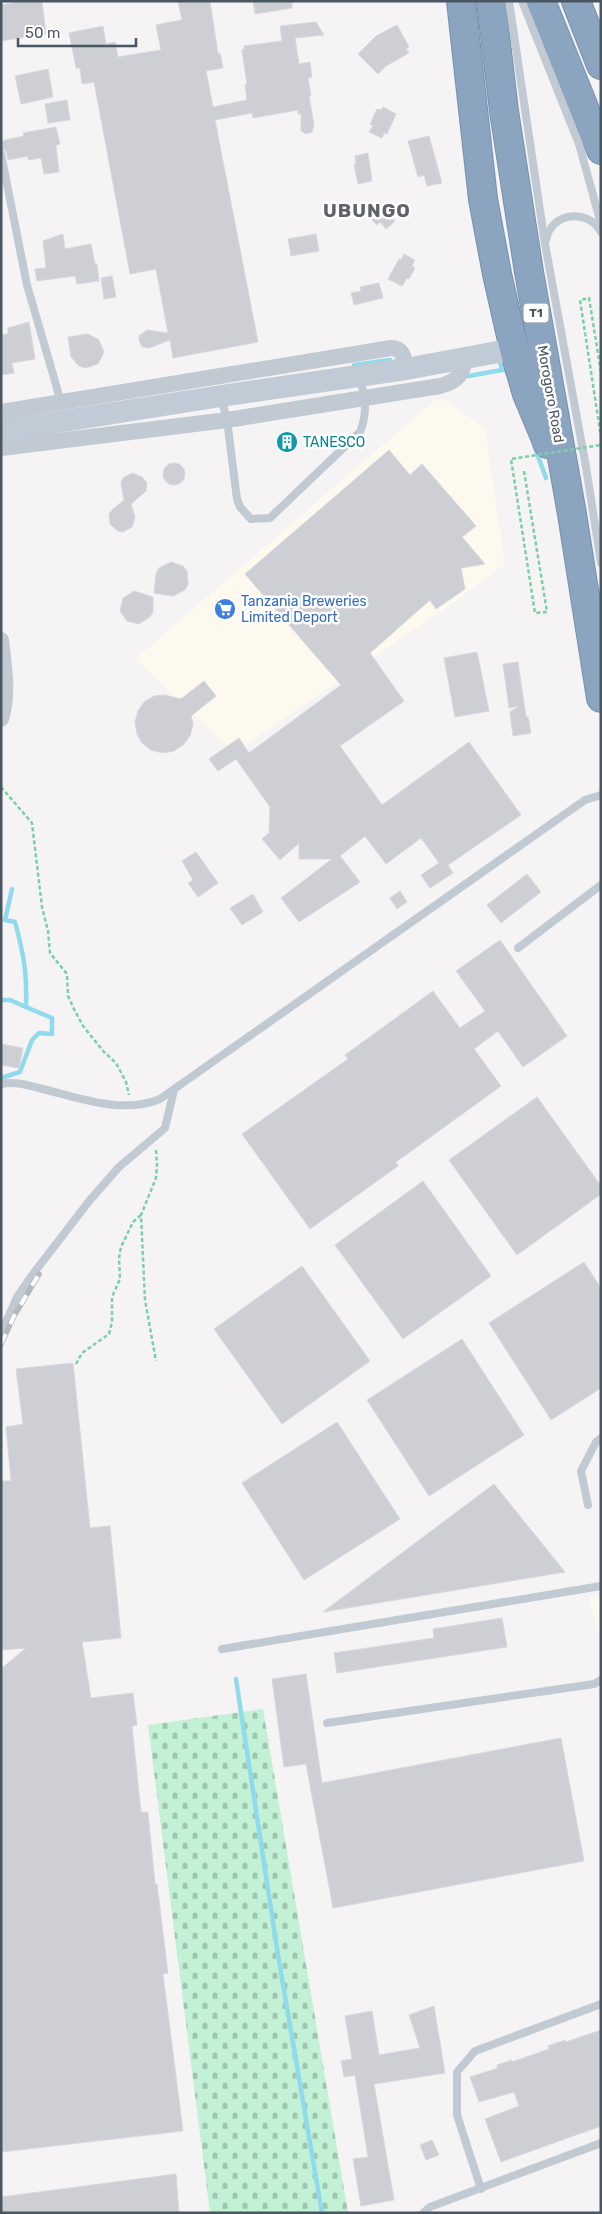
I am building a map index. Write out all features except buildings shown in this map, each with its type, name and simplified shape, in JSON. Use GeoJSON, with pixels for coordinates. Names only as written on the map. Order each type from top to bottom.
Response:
{"type":"FeatureCollection","features":[{"type":"Feature","properties":{"kind":"highway","name":"T1"},"geometry":{"type":"LineString","coordinates":[[461,1],[483,199],[514,349],[527,394],[547,439],[572,514]]}},
{"type":"Feature","properties":{"kind":"highway","name":"Morogoro Road"},"geometry":{"type":"LineString","coordinates":[[490,1],[515,112],[529,272],[572,514],[601,698]]}},
{"type":"Feature","properties":{"kind":"highway"},"geometry":{"type":"LineString","coordinates":[[541,1],[571,101],[601,150]]}},
{"type":"Feature","properties":{"kind":"highway"},"geometry":{"type":"LineString","coordinates":[[576,1],[601,65]]}},
{"type":"Feature","properties":{"kind":"main road"},"geometry":{"type":"LineString","coordinates":[[1,431],[221,396],[363,387],[406,369],[514,349]]}},
{"type":"Feature","properties":{"kind":"street"},"geometry":{"type":"LineString","coordinates":[[1,412],[391,348],[398,349],[403,353],[406,369]]}},
{"type":"Feature","properties":{"kind":"street"},"geometry":{"type":"LineString","coordinates":[[1,448],[227,420],[363,387],[454,382],[463,370],[466,357]]}},
{"type":"Feature","properties":{"kind":"street"},"geometry":{"type":"LineString","coordinates":[[1,640],[6,689],[5,706],[1,719]]}},
{"type":"Feature","properties":{"kind":"lane","name":"Morogoro Road"},"geometry":{"type":"LineString","coordinates":[[509,1],[515,112],[545,244],[586,467],[601,563]]}},
{"type":"Feature","properties":{"kind":"lane"},"geometry":{"type":"LineString","coordinates":[[522,1],[571,101],[579,144],[601,224]]}},
{"type":"Feature","properties":{"kind":"lane"},"geometry":{"type":"LineString","coordinates":[[1,154],[27,285],[61,402]]}},
{"type":"Feature","properties":{"kind":"lane"},"geometry":{"type":"LineString","coordinates":[[545,244],[547,233],[553,225],[561,218],[570,215],[590,219],[601,232]]}},
{"type":"Feature","properties":{"kind":"lane"},"geometry":{"type":"LineString","coordinates":[[221,396],[227,420],[240,507],[251,519],[270,518],[360,432],[366,413],[363,387]]}},
{"type":"Feature","properties":{"kind":"lane"},"geometry":{"type":"LineString","coordinates":[[1,1084],[18,1083],[81,1100],[128,1105],[150,1103],[174,1090],[585,800],[601,795]]}},
{"type":"Feature","properties":{"kind":"lane"},"geometry":{"type":"LineString","coordinates":[[518,948],[601,885]]}},
{"type":"Feature","properties":{"kind":"lane"},"geometry":{"type":"LineString","coordinates":[[1,1333],[18,1297],[32,1274],[90,1200],[119,1167],[165,1128],[174,1090]]}},
{"type":"Feature","properties":{"kind":"lane"},"geometry":{"type":"LineString","coordinates":[[588,1505],[581,1471],[596,1442],[601,1438]]}},
{"type":"Feature","properties":{"kind":"lane"},"geometry":{"type":"LineString","coordinates":[[222,1649],[601,1586]]}},
{"type":"Feature","properties":{"kind":"lane"},"geometry":{"type":"LineString","coordinates":[[327,1723],[585,1685],[601,1680]]}},
{"type":"Feature","properties":{"kind":"lane"},"geometry":{"type":"LineString","coordinates":[[481,2189],[457,2114],[456,2072],[475,2051],[601,2004]]}},
{"type":"Feature","properties":{"kind":"lane"},"geometry":{"type":"LineString","coordinates":[[423,2213],[430,2207],[601,2143]]}},
{"type":"Feature","properties":{"kind":"path"},"geometry":{"type":"LineString","coordinates":[[601,372],[589,298],[580,300],[601,437]]}},
{"type":"Feature","properties":{"kind":"path"},"geometry":{"type":"LineString","coordinates":[[524,471],[547,612],[536,613],[511,460],[601,445]]}},
{"type":"Feature","properties":{"kind":"path"},"geometry":{"type":"LineString","coordinates":[[1,787],[32,822],[42,907],[48,931],[50,953],[67,974],[68,996],[83,1026],[116,1063],[126,1082],[130,1097],[128,1105]]}},
{"type":"Feature","properties":{"kind":"path"},"geometry":{"type":"LineString","coordinates":[[154,1138],[157,1165],[156,1178],[141,1215],[145,1300],[156,1361]]}},
{"type":"Feature","properties":{"kind":"path"},"geometry":{"type":"LineString","coordinates":[[76,1364],[82,1353],[108,1334],[112,1322],[112,1297],[120,1279],[119,1258],[122,1247],[133,1222],[141,1215]]}},
{"type":"Feature","properties":{"kind":"shaded area","name":"Tanzania Breweries Limited Deport"},"geometry":{"type":"Polygon","coordinates":[[[443,399],[485,428],[505,564],[453,603],[234,753],[135,659],[435,400],[443,399]]]}},
{"type":"Feature","properties":{"kind":"shaded area"},"geometry":{"type":"Polygon","coordinates":[[[601,1594],[601,1645],[589,1596],[601,1594]]]}},
{"type":"Feature","properties":{"kind":"green space"},"geometry":{"type":"Polygon","coordinates":[[[263,1709],[348,2213],[210,2213],[148,1725],[263,1709]]]}},
{"type":"Feature","properties":{"kind":"waterway"},"geometry":{"type":"LineString","coordinates":[[499,358],[502,370],[506,370],[508,375]]}},
{"type":"Feature","properties":{"kind":"waterway"},"geometry":{"type":"LineString","coordinates":[[354,365],[390,360]]}},
{"type":"Feature","properties":{"kind":"waterway"},"geometry":{"type":"LineString","coordinates":[[463,377],[502,370]]}},
{"type":"Feature","properties":{"kind":"waterway"},"geometry":{"type":"LineString","coordinates":[[534,445],[546,478]]}},
{"type":"Feature","properties":{"kind":"waterway"},"geometry":{"type":"LineString","coordinates":[[1,1000],[10,1000],[26,1007],[23,954],[15,922],[5,920],[12,889]]}},
{"type":"Feature","properties":{"kind":"waterway"},"geometry":{"type":"LineString","coordinates":[[1,1078],[20,1072],[32,1040],[39,1033],[52,1034],[52,1018],[26,1007]]}},
{"type":"Feature","properties":{"kind":"waterway"},"geometry":{"type":"LineString","coordinates":[[236,1679],[278,1955],[322,2213]]}},
{"type":"Feature","properties":{"kind":"railway"},"geometry":{"type":"LineString","coordinates":[[1,1344],[14,1316],[39,1274]]}},
{"type":"Feature","properties":{"kind":"place","name":"TANESCO"},"geometry":{"type":"Point","coordinates":[287,442]}},
{"type":"Feature","properties":{"kind":"place","name":"Tanzania Breweries Limited Deport"},"geometry":{"type":"Point","coordinates":[225,609]}},
{"type":"Feature","properties":{"kind":"district","name":"UBUNGO"},"geometry":{"type":"Point","coordinates":[367,210]}}]}
